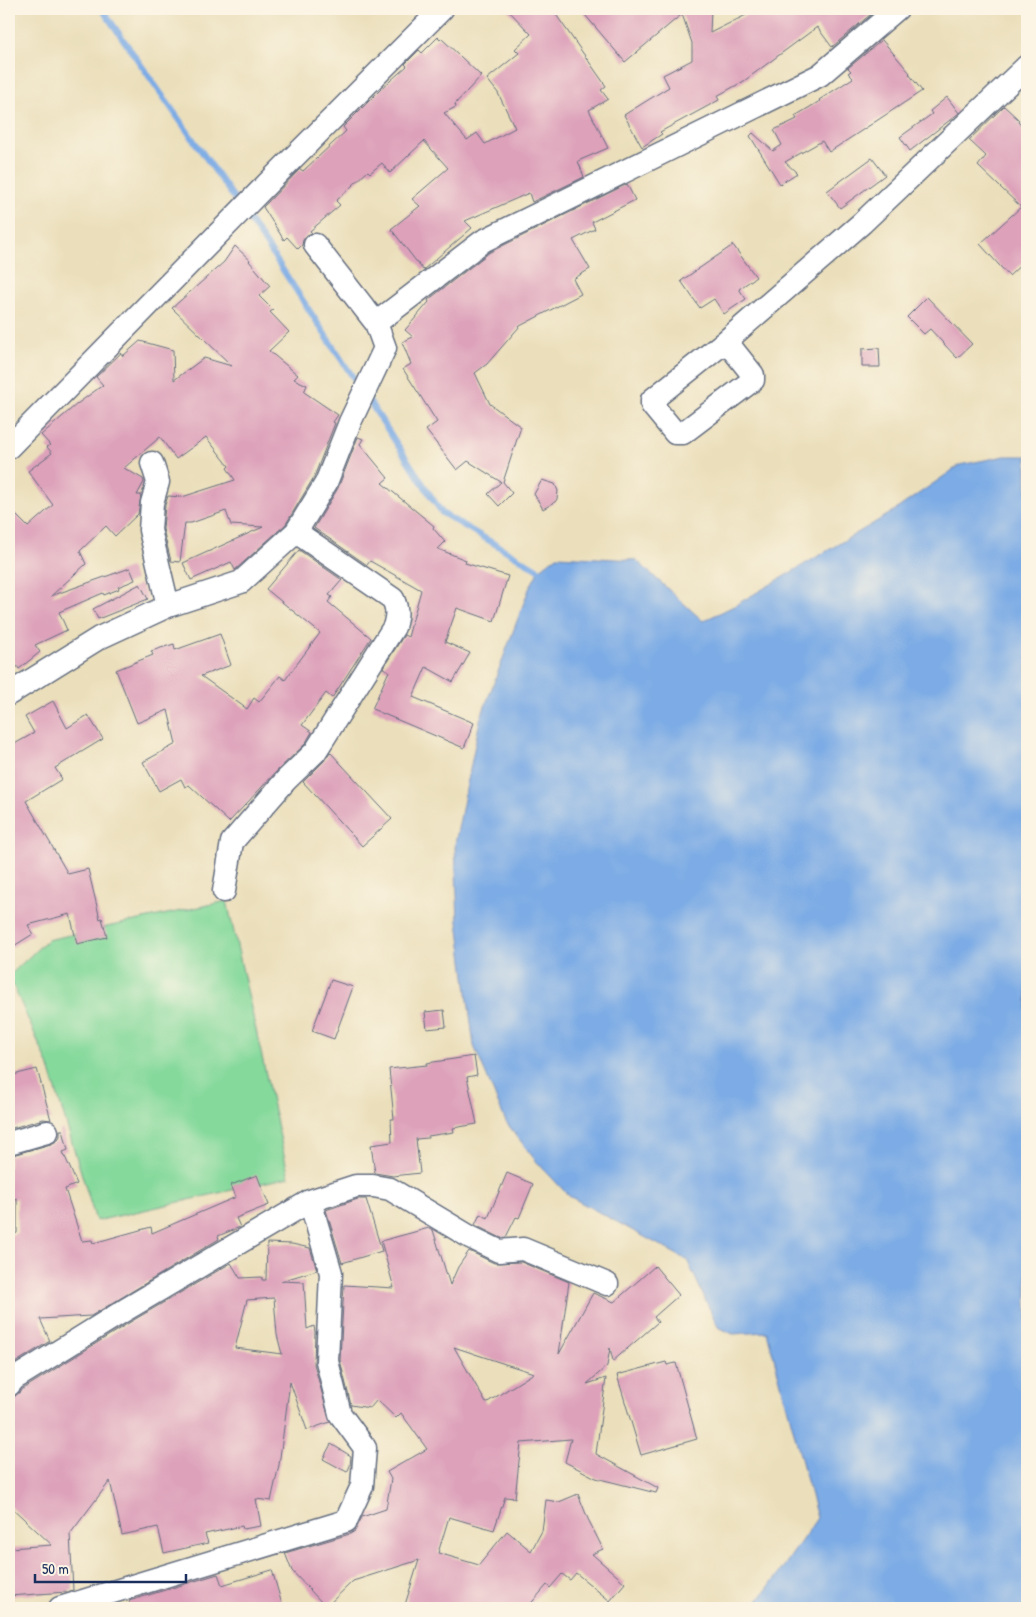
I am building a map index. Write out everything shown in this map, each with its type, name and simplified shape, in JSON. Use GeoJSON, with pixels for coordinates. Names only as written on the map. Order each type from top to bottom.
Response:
{"type":"FeatureCollection","features":[{"type":"Feature","properties":{"kind":"street"},"geometry":{"type":"LineString","coordinates":[[9,446],[442,9]]}},
{"type":"Feature","properties":{"kind":"street"},"geometry":{"type":"LineString","coordinates":[[376,323],[483,241],[820,75],[897,9]]}},
{"type":"Feature","properties":{"kind":"street"},"geometry":{"type":"LineString","coordinates":[[726,341],[862,223],[1027,66]]}},
{"type":"Feature","properties":{"kind":"street"},"geometry":{"type":"LineString","coordinates":[[10,692],[99,638],[168,606],[241,582],[296,532],[326,484],[350,422],[385,348],[376,323],[315,245]]}},
{"type":"Feature","properties":{"kind":"street"},"geometry":{"type":"LineString","coordinates":[[152,463],[158,482],[152,503],[150,530],[168,606]]}},
{"type":"Feature","properties":{"kind":"street"},"geometry":{"type":"LineString","coordinates":[[224,891],[232,842],[286,780],[315,752],[394,627],[397,616],[397,608],[392,599],[296,532]]}},
{"type":"Feature","properties":{"kind":"street"},"geometry":{"type":"LineString","coordinates":[[9,1143],[47,1132]]}},
{"type":"Feature","properties":{"kind":"street"},"geometry":{"type":"LineString","coordinates":[[9,1384],[14,1379],[125,1310],[310,1201],[356,1186],[390,1189],[470,1237],[499,1251],[523,1248],[606,1284]]}},
{"type":"Feature","properties":{"kind":"street"},"geometry":{"type":"LineString","coordinates":[[60,1608],[346,1521],[362,1486],[365,1448],[340,1414],[327,1361],[331,1272],[310,1201]]}},
{"type":"Feature","properties":{"kind":"green space"},"geometry":{"type":"Polygon","coordinates":[[[227,901],[289,1177],[96,1221],[48,1064],[9,976],[47,940],[227,901]]]}},
{"type":"Feature","properties":{"kind":"water"},"geometry":{"type":"Polygon","coordinates":[[[1005,456],[1027,456],[1027,1608],[752,1608],[778,1575],[817,1518],[767,1332],[733,1334],[718,1327],[687,1260],[569,1196],[536,1161],[506,1122],[474,1046],[458,922],[455,844],[480,720],[529,589],[539,570],[557,556],[636,560],[703,621],[734,606],[891,513],[960,465],[1005,456]]]}},
{"type":"Feature","properties":{"kind":"building"},"geometry":{"type":"Polygon","coordinates":[[[507,9],[552,9],[606,86],[601,90],[608,99],[589,110],[608,148],[578,161],[584,177],[532,202],[529,193],[465,221],[472,228],[423,270],[391,229],[420,206],[412,199],[448,168],[424,141],[390,173],[382,163],[370,173],[368,171],[336,201],[340,205],[310,231],[312,233],[307,235],[298,249],[287,237],[284,240],[263,207],[300,169],[303,171],[346,131],[343,127],[407,66],[405,64],[419,50],[422,53],[438,37],[481,76],[455,104],[456,107],[444,113],[467,140],[477,133],[485,144],[515,128],[498,93],[487,79],[519,53],[515,49],[531,34],[507,9]]]}},
{"type":"Feature","properties":{"kind":"building"},"geometry":{"type":"Polygon","coordinates":[[[580,9],[711,9],[710,33],[758,9],[867,9],[871,14],[832,47],[817,27],[744,81],[717,96],[719,100],[660,132],[662,134],[642,147],[624,115],[669,87],[663,75],[692,60],[692,43],[682,14],[625,62],[580,9]]]}},
{"type":"Feature","properties":{"kind":"building"},"geometry":{"type":"Polygon","coordinates":[[[882,40],[910,73],[922,91],[829,152],[822,141],[785,162],[797,173],[780,184],[750,136],[753,133],[773,151],[782,145],[774,130],[797,119],[795,116],[853,78],[848,73],[851,71],[848,68],[882,40]]]}},
{"type":"Feature","properties":{"kind":"building"},"geometry":{"type":"Polygon","coordinates":[[[947,97],[959,113],[910,151],[900,137],[932,114],[930,111],[947,97]]]}},
{"type":"Feature","properties":{"kind":"building"},"geometry":{"type":"Polygon","coordinates":[[[1004,106],[1019,120],[1018,122],[1027,132],[1027,259],[1009,276],[980,244],[1021,207],[978,166],[986,156],[969,140],[1004,106]]]}},
{"type":"Feature","properties":{"kind":"building"},"geometry":{"type":"Polygon","coordinates":[[[872,158],[885,175],[840,208],[827,191],[872,158]]]}},
{"type":"Feature","properties":{"kind":"building"},"geometry":{"type":"Polygon","coordinates":[[[627,184],[635,200],[592,222],[595,229],[573,240],[590,269],[573,279],[581,294],[520,326],[487,364],[475,373],[490,404],[521,427],[503,482],[512,493],[499,506],[488,494],[501,482],[468,461],[457,470],[426,430],[437,422],[403,369],[411,364],[402,342],[413,337],[405,330],[429,302],[428,300],[490,252],[627,184]]]}},
{"type":"Feature","properties":{"kind":"building"},"geometry":{"type":"Polygon","coordinates":[[[733,245],[756,277],[739,289],[746,299],[724,314],[714,299],[700,308],[681,281],[733,245]]]}},
{"type":"Feature","properties":{"kind":"building"},"geometry":{"type":"Polygon","coordinates":[[[235,246],[250,260],[270,286],[259,296],[273,310],[270,312],[289,332],[269,351],[298,375],[294,379],[307,385],[304,392],[338,415],[333,422],[335,423],[314,477],[286,524],[235,570],[231,562],[191,580],[183,563],[263,527],[231,525],[226,511],[191,523],[185,523],[180,562],[171,561],[163,529],[165,505],[168,496],[182,497],[235,480],[227,468],[229,466],[206,437],[176,459],[160,437],[124,468],[143,479],[144,482],[137,495],[141,495],[138,514],[115,536],[106,526],[80,551],[86,564],[51,596],[130,568],[135,580],[118,587],[119,589],[104,595],[103,593],[59,612],[67,630],[35,645],[40,652],[19,669],[9,656],[9,508],[28,527],[53,505],[28,471],[52,453],[47,447],[50,445],[41,435],[77,404],[103,385],[96,377],[121,353],[123,356],[140,341],[173,350],[174,380],[204,358],[232,366],[172,308],[224,262],[235,246]]]}},
{"type":"Feature","properties":{"kind":"building"},"geometry":{"type":"Polygon","coordinates":[[[927,297],[972,344],[957,358],[930,329],[924,334],[907,317],[927,297]]]}},
{"type":"Feature","properties":{"kind":"building"},"geometry":{"type":"Polygon","coordinates":[[[879,348],[880,367],[862,367],[862,349],[879,348]]]}},
{"type":"Feature","properties":{"kind":"building"},"geometry":{"type":"Polygon","coordinates":[[[358,437],[363,439],[360,444],[388,478],[382,483],[434,526],[433,528],[445,542],[438,549],[466,560],[465,563],[508,576],[494,621],[457,608],[445,642],[470,653],[453,682],[426,667],[413,697],[474,723],[464,748],[372,709],[389,671],[383,668],[404,635],[408,637],[421,590],[370,561],[367,565],[314,528],[338,488],[358,437]]]}},
{"type":"Feature","properties":{"kind":"building"},"geometry":{"type":"Polygon","coordinates":[[[542,480],[555,484],[558,491],[555,502],[543,509],[534,494],[542,480]]]}},
{"type":"Feature","properties":{"kind":"building"},"geometry":{"type":"Polygon","coordinates":[[[299,550],[342,580],[329,595],[332,597],[328,602],[371,638],[332,698],[326,693],[302,725],[312,732],[305,744],[229,822],[189,785],[185,787],[181,779],[159,791],[143,762],[176,744],[168,710],[137,723],[116,670],[153,655],[151,651],[174,644],[175,650],[220,634],[231,665],[201,676],[247,709],[254,698],[259,702],[280,676],[285,680],[320,633],[266,589],[299,550]]]}},
{"type":"Feature","properties":{"kind":"building"},"geometry":{"type":"Polygon","coordinates":[[[140,584],[148,599],[98,619],[93,609],[140,584]]]}},
{"type":"Feature","properties":{"kind":"building"},"geometry":{"type":"Polygon","coordinates":[[[53,701],[67,728],[88,715],[103,739],[55,768],[62,779],[26,801],[68,874],[88,869],[100,919],[102,918],[107,937],[77,944],[70,914],[28,925],[33,934],[9,949],[9,747],[34,733],[25,717],[53,701]]]}},
{"type":"Feature","properties":{"kind":"building"},"geometry":{"type":"Polygon","coordinates":[[[330,752],[392,819],[362,846],[303,782],[324,761],[330,752]]]}},
{"type":"Feature","properties":{"kind":"building"},"geometry":{"type":"Polygon","coordinates":[[[331,980],[353,987],[334,1039],[312,1031],[331,980]]]}},
{"type":"Feature","properties":{"kind":"building"},"geometry":{"type":"Polygon","coordinates":[[[444,1010],[446,1027],[427,1029],[425,1012],[444,1010]]]}},
{"type":"Feature","properties":{"kind":"building"},"geometry":{"type":"Polygon","coordinates":[[[474,1056],[477,1075],[467,1077],[477,1124],[453,1128],[454,1132],[416,1139],[420,1173],[393,1176],[375,1173],[371,1145],[392,1142],[391,1119],[394,1119],[389,1069],[427,1065],[427,1063],[474,1056]]]}},
{"type":"Feature","properties":{"kind":"building"},"geometry":{"type":"Polygon","coordinates":[[[37,1069],[51,1120],[43,1119],[9,1129],[9,1076],[37,1069]]]}},
{"type":"Feature","properties":{"kind":"building"},"geometry":{"type":"Polygon","coordinates":[[[60,1130],[63,1130],[68,1150],[63,1152],[77,1184],[65,1189],[82,1241],[92,1240],[93,1243],[151,1227],[152,1233],[236,1197],[231,1185],[257,1175],[269,1205],[236,1218],[240,1227],[218,1236],[219,1239],[91,1316],[40,1319],[50,1341],[10,1366],[9,1236],[17,1233],[17,1198],[9,1201],[9,1156],[57,1141],[60,1136],[60,1130]]]}},
{"type":"Feature","properties":{"kind":"building"},"geometry":{"type":"Polygon","coordinates":[[[507,1173],[533,1184],[519,1218],[516,1217],[506,1237],[501,1238],[475,1225],[480,1214],[488,1218],[507,1173]]]}},
{"type":"Feature","properties":{"kind":"building"},"geometry":{"type":"Polygon","coordinates":[[[358,1199],[366,1199],[382,1251],[342,1263],[326,1210],[358,1199]]]}},
{"type":"Feature","properties":{"kind":"building"},"geometry":{"type":"Polygon","coordinates":[[[429,1228],[433,1230],[450,1285],[458,1267],[469,1251],[494,1263],[521,1262],[569,1282],[559,1354],[593,1293],[614,1302],[655,1266],[679,1295],[654,1317],[658,1322],[613,1361],[610,1348],[607,1366],[587,1384],[606,1378],[596,1454],[658,1488],[656,1493],[596,1478],[565,1462],[571,1439],[521,1443],[515,1498],[505,1497],[494,1530],[449,1517],[438,1553],[479,1565],[507,1531],[531,1551],[542,1531],[546,1500],[559,1502],[578,1494],[603,1549],[592,1554],[625,1583],[610,1601],[576,1573],[570,1580],[562,1574],[550,1588],[547,1585],[527,1608],[404,1608],[419,1560],[353,1581],[326,1607],[292,1571],[285,1553],[350,1534],[355,1531],[362,1517],[386,1509],[391,1479],[387,1472],[427,1449],[401,1413],[396,1418],[377,1400],[370,1408],[351,1405],[340,1360],[344,1285],[394,1288],[381,1241],[429,1228]],[[454,1347],[486,1403],[534,1373],[454,1347]]]}},
{"type":"Feature","properties":{"kind":"building"},"geometry":{"type":"Polygon","coordinates":[[[267,1243],[292,1244],[310,1248],[317,1270],[281,1281],[304,1282],[307,1329],[314,1326],[314,1364],[330,1422],[307,1430],[290,1382],[279,1465],[271,1501],[256,1499],[261,1526],[243,1529],[242,1526],[205,1534],[208,1543],[164,1553],[158,1527],[122,1535],[110,1481],[70,1534],[73,1590],[9,1596],[9,1548],[52,1545],[9,1505],[9,1398],[14,1397],[23,1389],[132,1321],[231,1263],[240,1278],[262,1277],[262,1280],[266,1280],[267,1243]],[[274,1298],[247,1300],[235,1348],[282,1354],[277,1335],[274,1298]]]}},
{"type":"Feature","properties":{"kind":"building"},"geometry":{"type":"Polygon","coordinates":[[[666,1362],[667,1365],[676,1363],[697,1439],[641,1455],[617,1375],[666,1362]]]}},
{"type":"Feature","properties":{"kind":"building"},"geometry":{"type":"Polygon","coordinates":[[[331,1444],[351,1456],[347,1472],[323,1459],[331,1444]]]}},
{"type":"Feature","properties":{"kind":"building"},"geometry":{"type":"Polygon","coordinates":[[[272,1570],[283,1608],[131,1608],[129,1601],[218,1574],[222,1585],[272,1570]]]}},
{"type":"Feature","properties":{"kind":"waterway"},"geometry":{"type":"LineString","coordinates":[[102,9],[264,241],[360,388]]}},
{"type":"Feature","properties":{"kind":"waterway"},"geometry":{"type":"LineString","coordinates":[[367,398],[442,513],[539,570]]}}]}
